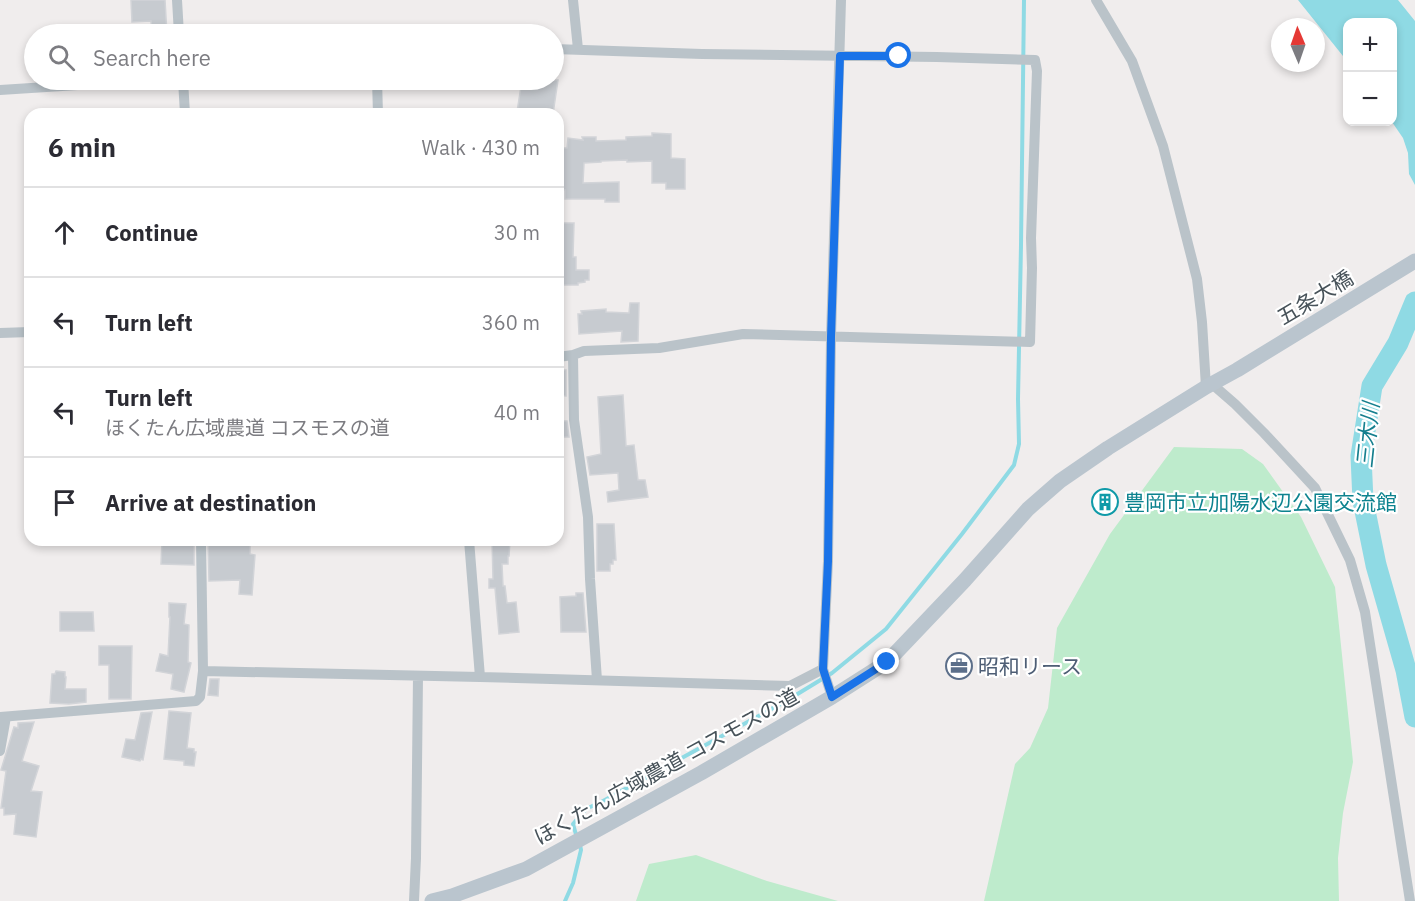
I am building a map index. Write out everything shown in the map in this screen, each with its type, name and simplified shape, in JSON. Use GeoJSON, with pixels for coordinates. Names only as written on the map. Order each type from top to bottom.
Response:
{"type":"FeatureCollection","features":[{"type":"Feature","properties":{"kind":"street"},"geometry":{"type":"LineString","coordinates":[[177,0],[178,24]]}},
{"type":"Feature","properties":{"kind":"street"},"geometry":{"type":"LineString","coordinates":[[573,0],[578,49]]}},
{"type":"Feature","properties":{"kind":"street"},"geometry":{"type":"LineString","coordinates":[[832,697],[823,669],[828,561],[831,337],[841,0]]}},
{"type":"Feature","properties":{"kind":"street"},"geometry":{"type":"LineString","coordinates":[[1096,0],[1132,60],[1164,146],[1197,279],[1209,385],[1264,433],[1315,488],[1350,560],[1365,612],[1410,901]]}},
{"type":"Feature","properties":{"kind":"street"},"geometry":{"type":"LineString","coordinates":[[564,49],[1035,60],[1037,71],[1030,342],[743,334],[659,348],[584,351],[564,356]]}},
{"type":"Feature","properties":{"kind":"street"},"geometry":{"type":"LineString","coordinates":[[0,90],[24,88]]}},
{"type":"Feature","properties":{"kind":"street"},"geometry":{"type":"LineString","coordinates":[[184,90],[185,108]]}},
{"type":"Feature","properties":{"kind":"street"},"geometry":{"type":"LineString","coordinates":[[377,90],[378,108]]}},
{"type":"Feature","properties":{"kind":"street","name":"五条大橋"},"geometry":{"type":"LineString","coordinates":[[1237,369],[1415,261]]}},
{"type":"Feature","properties":{"kind":"street"},"geometry":{"type":"LineString","coordinates":[[0,333],[24,332]]}},
{"type":"Feature","properties":{"kind":"street"},"geometry":{"type":"LineString","coordinates":[[573,355],[574,420],[588,517],[597,680]]}},
{"type":"Feature","properties":{"kind":"street","name":"ほくたん広域農道 コスモスの道"},"geometry":{"type":"LineString","coordinates":[[432,901],[526,869],[832,697],[887,662],[1028,509],[1060,481],[1108,448],[1237,369]]}},
{"type":"Feature","properties":{"kind":"street"},"geometry":{"type":"LineString","coordinates":[[0,751],[3,717],[196,701],[200,697],[203,671],[201,546]]}},
{"type":"Feature","properties":{"kind":"street"},"geometry":{"type":"LineString","coordinates":[[469,546],[480,677]]}},
{"type":"Feature","properties":{"kind":"street"},"geometry":{"type":"LineString","coordinates":[[203,671],[790,686],[823,669]]}},
{"type":"Feature","properties":{"kind":"street"},"geometry":{"type":"LineString","coordinates":[[414,901],[418,676]]}},
{"type":"Feature","properties":{"kind":"green space"},"geometry":{"type":"Polygon","coordinates":[[[1174,447],[1242,449],[1263,464],[1301,517],[1335,587],[1353,762],[1343,813],[1338,858],[1339,901],[984,901],[1015,764],[1030,748],[1048,708],[1057,628],[1110,534],[1174,447]]]}},
{"type":"Feature","properties":{"kind":"green space"},"geometry":{"type":"Polygon","coordinates":[[[696,855],[767,881],[838,901],[636,901],[649,864],[696,855]]]}},
{"type":"Feature","properties":{"kind":"water"},"geometry":{"type":"Polygon","coordinates":[[[1298,0],[1398,0],[1415,21],[1415,185],[1409,174],[1408,153],[1403,138],[1395,126],[1397,126],[1397,18],[1343,18],[1343,56],[1325,34],[1325,18],[1312,18],[1298,0]]]}},
{"type":"Feature","properties":{"kind":"building"},"geometry":{"type":"Polygon","coordinates":[[[131,0],[165,0],[166,24],[151,24],[151,21],[132,22],[131,0]]]}},
{"type":"Feature","properties":{"kind":"building"},"geometry":{"type":"Polygon","coordinates":[[[520,90],[557,90],[554,108],[518,108],[520,90]]]}},
{"type":"Feature","properties":{"kind":"building"},"geometry":{"type":"Polygon","coordinates":[[[652,133],[671,134],[671,158],[685,159],[685,189],[666,189],[666,183],[652,183],[652,161],[601,161],[584,163],[583,183],[619,182],[619,202],[605,202],[605,199],[565,199],[564,148],[567,148],[568,138],[583,140],[582,137],[596,137],[596,141],[652,136],[652,133]]]}},
{"type":"Feature","properties":{"kind":"building"},"geometry":{"type":"Polygon","coordinates":[[[564,223],[574,223],[573,257],[576,257],[576,270],[589,270],[589,280],[578,283],[578,285],[564,285],[564,223]]]}},
{"type":"Feature","properties":{"kind":"building"},"geometry":{"type":"Polygon","coordinates":[[[630,303],[639,303],[638,341],[621,342],[622,331],[579,334],[578,314],[582,314],[581,311],[606,309],[606,312],[629,313],[630,303]]]}},
{"type":"Feature","properties":{"kind":"building"},"geometry":{"type":"Polygon","coordinates":[[[564,370],[566,370],[566,396],[564,396],[564,370]]]}},
{"type":"Feature","properties":{"kind":"building"},"geometry":{"type":"Polygon","coordinates":[[[623,395],[626,446],[634,445],[638,480],[645,480],[648,497],[608,502],[607,492],[619,490],[618,473],[590,475],[587,457],[601,454],[598,397],[623,395]]]}},
{"type":"Feature","properties":{"kind":"building"},"geometry":{"type":"Polygon","coordinates":[[[564,421],[567,421],[569,437],[564,437],[564,421]]]}},
{"type":"Feature","properties":{"kind":"building","name":"豊岡市立加陽水辺公園交流館"},"geometry":{"type":"Polygon","coordinates":[[[1109,492],[1116,500],[1101,512],[1095,504],[1109,492]]]}},
{"type":"Feature","properties":{"kind":"building"},"geometry":{"type":"Polygon","coordinates":[[[597,524],[614,524],[616,560],[610,564],[610,571],[597,571],[597,524]]]}},
{"type":"Feature","properties":{"kind":"building"},"geometry":{"type":"Polygon","coordinates":[[[162,546],[194,546],[194,565],[161,564],[162,546]]]}},
{"type":"Feature","properties":{"kind":"building"},"geometry":{"type":"Polygon","coordinates":[[[208,546],[250,546],[250,554],[255,555],[252,595],[239,594],[240,580],[209,581],[208,546]]]}},
{"type":"Feature","properties":{"kind":"building"},"geometry":{"type":"Polygon","coordinates":[[[492,546],[510,546],[508,564],[502,564],[503,586],[505,586],[507,603],[516,602],[519,632],[499,634],[495,588],[489,588],[489,579],[493,579],[492,546]]]}},
{"type":"Feature","properties":{"kind":"building"},"geometry":{"type":"Polygon","coordinates":[[[576,593],[583,593],[586,632],[561,632],[560,597],[576,596],[576,593]]]}},
{"type":"Feature","properties":{"kind":"building"},"geometry":{"type":"Polygon","coordinates":[[[169,603],[186,604],[184,624],[189,625],[188,662],[191,663],[184,692],[171,689],[173,674],[156,671],[160,654],[168,656],[169,603]]]}},
{"type":"Feature","properties":{"kind":"building"},"geometry":{"type":"Polygon","coordinates":[[[60,612],[93,612],[94,631],[60,631],[60,612]]]}},
{"type":"Feature","properties":{"kind":"building"},"geometry":{"type":"Polygon","coordinates":[[[99,646],[132,646],[131,699],[109,699],[109,665],[99,665],[99,646]]]}},
{"type":"Feature","properties":{"kind":"building"},"geometry":{"type":"Polygon","coordinates":[[[56,671],[65,672],[65,689],[86,689],[86,702],[50,703],[52,674],[56,671]]]}},
{"type":"Feature","properties":{"kind":"building"},"geometry":{"type":"Polygon","coordinates":[[[210,679],[219,679],[218,696],[208,695],[210,679]]]}},
{"type":"Feature","properties":{"kind":"building"},"geometry":{"type":"Polygon","coordinates":[[[169,711],[191,713],[187,748],[194,749],[196,752],[194,766],[184,765],[184,761],[164,759],[169,711]]]}},
{"type":"Feature","properties":{"kind":"building"},"geometry":{"type":"Polygon","coordinates":[[[152,712],[143,760],[122,757],[126,739],[135,740],[141,713],[152,712]]]}},
{"type":"Feature","properties":{"kind":"building"},"geometry":{"type":"Polygon","coordinates":[[[34,722],[22,761],[39,766],[31,791],[42,792],[36,837],[14,834],[16,814],[4,815],[4,808],[1,808],[6,771],[1,770],[14,727],[18,728],[18,723],[34,722]]]}},
{"type":"Feature","properties":{"kind":"waterway"},"geometry":{"type":"LineString","coordinates":[[577,838],[573,824],[586,809],[786,701],[832,673],[886,629],[1014,465],[1019,444],[1024,0]]}},
{"type":"Feature","properties":{"kind":"waterway","name":"三木川"},"geometry":{"type":"LineString","coordinates":[[1415,302],[1398,343],[1372,386],[1361,456],[1363,501],[1376,565],[1406,670],[1415,717]]}},
{"type":"Feature","properties":{"kind":"waterway"},"geometry":{"type":"LineString","coordinates":[[565,901],[573,883],[581,850],[580,845]]}},
{"type":"Feature","properties":{"kind":"place","name":"豊岡市立加陽水辺公園交流館"},"geometry":{"type":"Point","coordinates":[1105,502]}},
{"type":"Feature","properties":{"kind":"place","name":"昭和リース"},"geometry":{"type":"Point","coordinates":[959,666]}},
{"type":"Feature","properties":{"kind":"route"},"geometry":{"type":"LineString","coordinates":[[887,662],[832,697],[823,669],[828,561],[831,337],[840,56],[899,56]]}}]}
